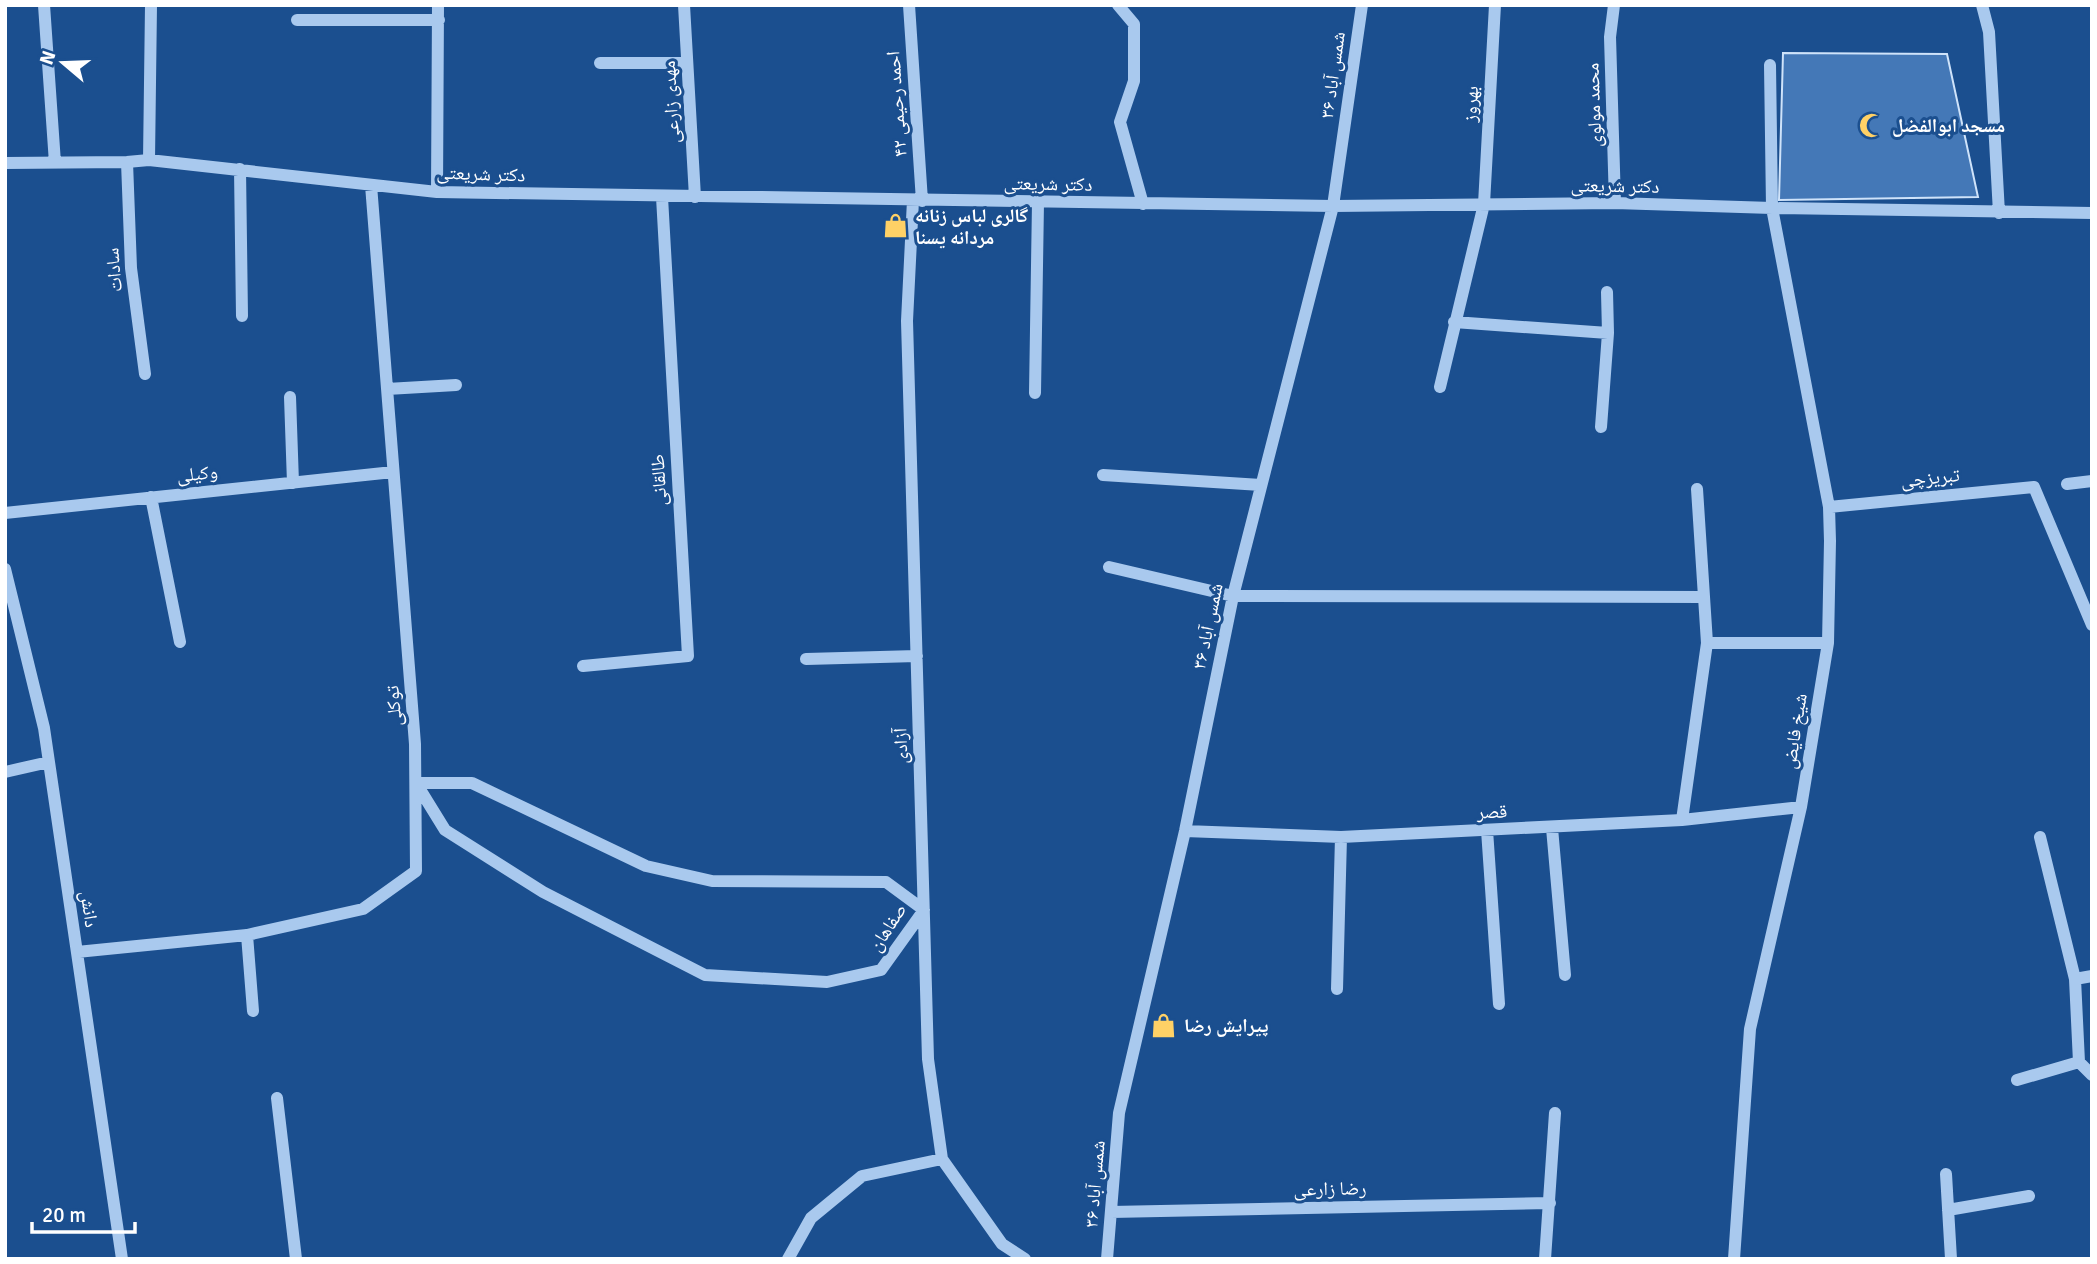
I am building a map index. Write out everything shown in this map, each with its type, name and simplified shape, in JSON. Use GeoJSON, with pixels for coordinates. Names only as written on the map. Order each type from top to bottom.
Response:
{"type":"FeatureCollection","features":[{"type":"Feature","properties":{"kind":"street"},"geometry":{"type":"LineString","coordinates":[[44,5],[55,163]]}},
{"type":"Feature","properties":{"kind":"street"},"geometry":{"type":"LineString","coordinates":[[149,160],[151,5]]}},
{"type":"Feature","properties":{"kind":"street"},"geometry":{"type":"LineString","coordinates":[[437,192],[438,5]]}},
{"type":"Feature","properties":{"kind":"street","name":"مهدی زارعی"},"geometry":{"type":"LineString","coordinates":[[684,5],[695,197]]}},
{"type":"Feature","properties":{"kind":"street","name":"۴۲ احمد رحیمی"},"geometry":{"type":"LineString","coordinates":[[909,5],[918,200]]}},
{"type":"Feature","properties":{"kind":"street"},"geometry":{"type":"LineString","coordinates":[[1118,5],[1134,24],[1134,81],[1120,122],[1143,204]]}},
{"type":"Feature","properties":{"kind":"street","name":"شمس آباد ۳۶"},"geometry":{"type":"LineString","coordinates":[[1107,1259],[1119,1113],[1185,831],[1233,596],[1333,206],[1362,5]]}},
{"type":"Feature","properties":{"kind":"street","name":"بهروز"},"geometry":{"type":"LineString","coordinates":[[1440,387],[1484,204],[1494,5]]}},
{"type":"Feature","properties":{"kind":"street","name":"محمد مولوی"},"geometry":{"type":"LineString","coordinates":[[1614,5],[1610,37],[1615,204]]}},
{"type":"Feature","properties":{"kind":"street"},"geometry":{"type":"LineString","coordinates":[[1982,5],[1989,32],[1999,213]]}},
{"type":"Feature","properties":{"kind":"street"},"geometry":{"type":"LineString","coordinates":[[297,20],[439,20]]}},
{"type":"Feature","properties":{"kind":"street"},"geometry":{"type":"LineString","coordinates":[[600,62],[687,63]]}},
{"type":"Feature","properties":{"kind":"street","name":"شیخ فایض"},"geometry":{"type":"LineString","coordinates":[[1734,1259],[1750,1029],[1801,807],[1828,643],[1829,507],[1772,208],[1770,65]]}},
{"type":"Feature","properties":{"kind":"street","name":"دکتر شریعتی"},"geometry":{"type":"LineString","coordinates":[[5,163],[149,160],[437,192],[1143,204],[1615,204],[2092,213]]}},
{"type":"Feature","properties":{"kind":"street","name":"سادات"},"geometry":{"type":"LineString","coordinates":[[127,162],[131,268],[145,374]]}},
{"type":"Feature","properties":{"kind":"street"},"geometry":{"type":"LineString","coordinates":[[240,169],[242,316]]}},
{"type":"Feature","properties":{"kind":"street","name":"توکلی"},"geometry":{"type":"LineString","coordinates":[[77,952],[247,935],[363,909],[416,871],[415,744],[371,185]]}},
{"type":"Feature","properties":{"kind":"street","name":"طالقانی"},"geometry":{"type":"LineString","coordinates":[[583,666],[688,656],[662,197]]}},
{"type":"Feature","properties":{"kind":"street","name":"آزادی"},"geometry":{"type":"LineString","coordinates":[[918,200],[908,321],[928,1059],[943,1159],[1002,1244],[1025,1259]]}},
{"type":"Feature","properties":{"kind":"street"},"geometry":{"type":"LineString","coordinates":[[1035,393],[1038,202]]}},
{"type":"Feature","properties":{"kind":"street"},"geometry":{"type":"LineString","coordinates":[[1601,427],[1608,333],[1607,292]]}},
{"type":"Feature","properties":{"kind":"street"},"geometry":{"type":"LineString","coordinates":[[1454,322],[1608,333]]}},
{"type":"Feature","properties":{"kind":"street"},"geometry":{"type":"LineString","coordinates":[[387,389],[456,385]]}},
{"type":"Feature","properties":{"kind":"street"},"geometry":{"type":"LineString","coordinates":[[290,397],[293,483]]}},
{"type":"Feature","properties":{"kind":"street","name":"وکیلی"},"geometry":{"type":"LineString","coordinates":[[5,513],[393,472]]}},
{"type":"Feature","properties":{"kind":"street"},"geometry":{"type":"LineString","coordinates":[[1103,475],[1261,485]]}},
{"type":"Feature","properties":{"kind":"street"},"geometry":{"type":"LineString","coordinates":[[2067,484],[2092,481]]}},
{"type":"Feature","properties":{"kind":"street","name":"تبریزچی"},"geometry":{"type":"LineString","coordinates":[[1829,507],[2035,487],[2092,625]]}},
{"type":"Feature","properties":{"kind":"street"},"geometry":{"type":"LineString","coordinates":[[1682,820],[1707,642],[1697,489]]}},
{"type":"Feature","properties":{"kind":"street"},"geometry":{"type":"LineString","coordinates":[[151,497],[180,642]]}},
{"type":"Feature","properties":{"kind":"street"},"geometry":{"type":"LineString","coordinates":[[1109,567],[1233,596],[1704,597]]}},
{"type":"Feature","properties":{"kind":"street","name":"دانش"},"geometry":{"type":"LineString","coordinates":[[5,569],[44,728],[122,1259]]}},
{"type":"Feature","properties":{"kind":"street"},"geometry":{"type":"LineString","coordinates":[[1707,642],[1828,643]]}},
{"type":"Feature","properties":{"kind":"street"},"geometry":{"type":"LineString","coordinates":[[806,659],[917,656]]}},
{"type":"Feature","properties":{"kind":"street"},"geometry":{"type":"LineString","coordinates":[[5,772],[49,762]]}},
{"type":"Feature","properties":{"kind":"street","name":"صفاهان"},"geometry":{"type":"LineString","coordinates":[[416,783],[472,783],[646,866],[712,881],[886,882],[924,910],[881,970],[827,982],[705,975],[543,892],[445,830],[416,783]]}},
{"type":"Feature","properties":{"kind":"street","name":"قصر"},"geometry":{"type":"LineString","coordinates":[[1185,831],[1341,837],[1682,820],[1801,807]]}},
{"type":"Feature","properties":{"kind":"street"},"geometry":{"type":"LineString","coordinates":[[1552,828],[1564,975]]}},
{"type":"Feature","properties":{"kind":"street"},"geometry":{"type":"LineString","coordinates":[[1487,831],[1499,1004]]}},
{"type":"Feature","properties":{"kind":"street"},"geometry":{"type":"LineString","coordinates":[[1337,989],[1341,837]]}},
{"type":"Feature","properties":{"kind":"street"},"geometry":{"type":"LineString","coordinates":[[2040,837],[2075,979],[2079,1062],[2092,1074]]}},
{"type":"Feature","properties":{"kind":"street"},"geometry":{"type":"LineString","coordinates":[[247,935],[254,1011]]}},
{"type":"Feature","properties":{"kind":"street"},"geometry":{"type":"LineString","coordinates":[[2075,979],[2092,976]]}},
{"type":"Feature","properties":{"kind":"street"},"geometry":{"type":"LineString","coordinates":[[2017,1080],[2079,1062]]}},
{"type":"Feature","properties":{"kind":"street"},"geometry":{"type":"LineString","coordinates":[[277,1098],[296,1259]]}},
{"type":"Feature","properties":{"kind":"street"},"geometry":{"type":"LineString","coordinates":[[1545,1259],[1555,1113]]}},
{"type":"Feature","properties":{"kind":"street"},"geometry":{"type":"LineString","coordinates":[[788,1259],[811,1219],[862,1175],[943,1159]]}},
{"type":"Feature","properties":{"kind":"street"},"geometry":{"type":"LineString","coordinates":[[1946,1174],[1951,1259]]}},
{"type":"Feature","properties":{"kind":"street"},"geometry":{"type":"LineString","coordinates":[[1948,1210],[2029,1196]]}},
{"type":"Feature","properties":{"kind":"street","name":"رضا زارعی"},"geometry":{"type":"LineString","coordinates":[[1111,1212],[1550,1203]]}},
{"type":"Feature","properties":{"kind":"building","name":"مسجد ابوالفضل"},"geometry":{"type":"Polygon","coordinates":[[[1783,53],[1947,54],[1978,197],[1779,200],[1783,53]]]}},
{"type":"Feature","properties":{"kind":"place","name":"مسجد ابوالفضل"},"geometry":{"type":"Point","coordinates":[1872,125]}},
{"type":"Feature","properties":{"kind":"place","name":"گالری لباس زنانه مردانه یسنا"},"geometry":{"type":"Point","coordinates":[895,226]}},
{"type":"Feature","properties":{"kind":"place","name":"پیرایش رضا"},"geometry":{"type":"Point","coordinates":[1164,1025]}}]}
